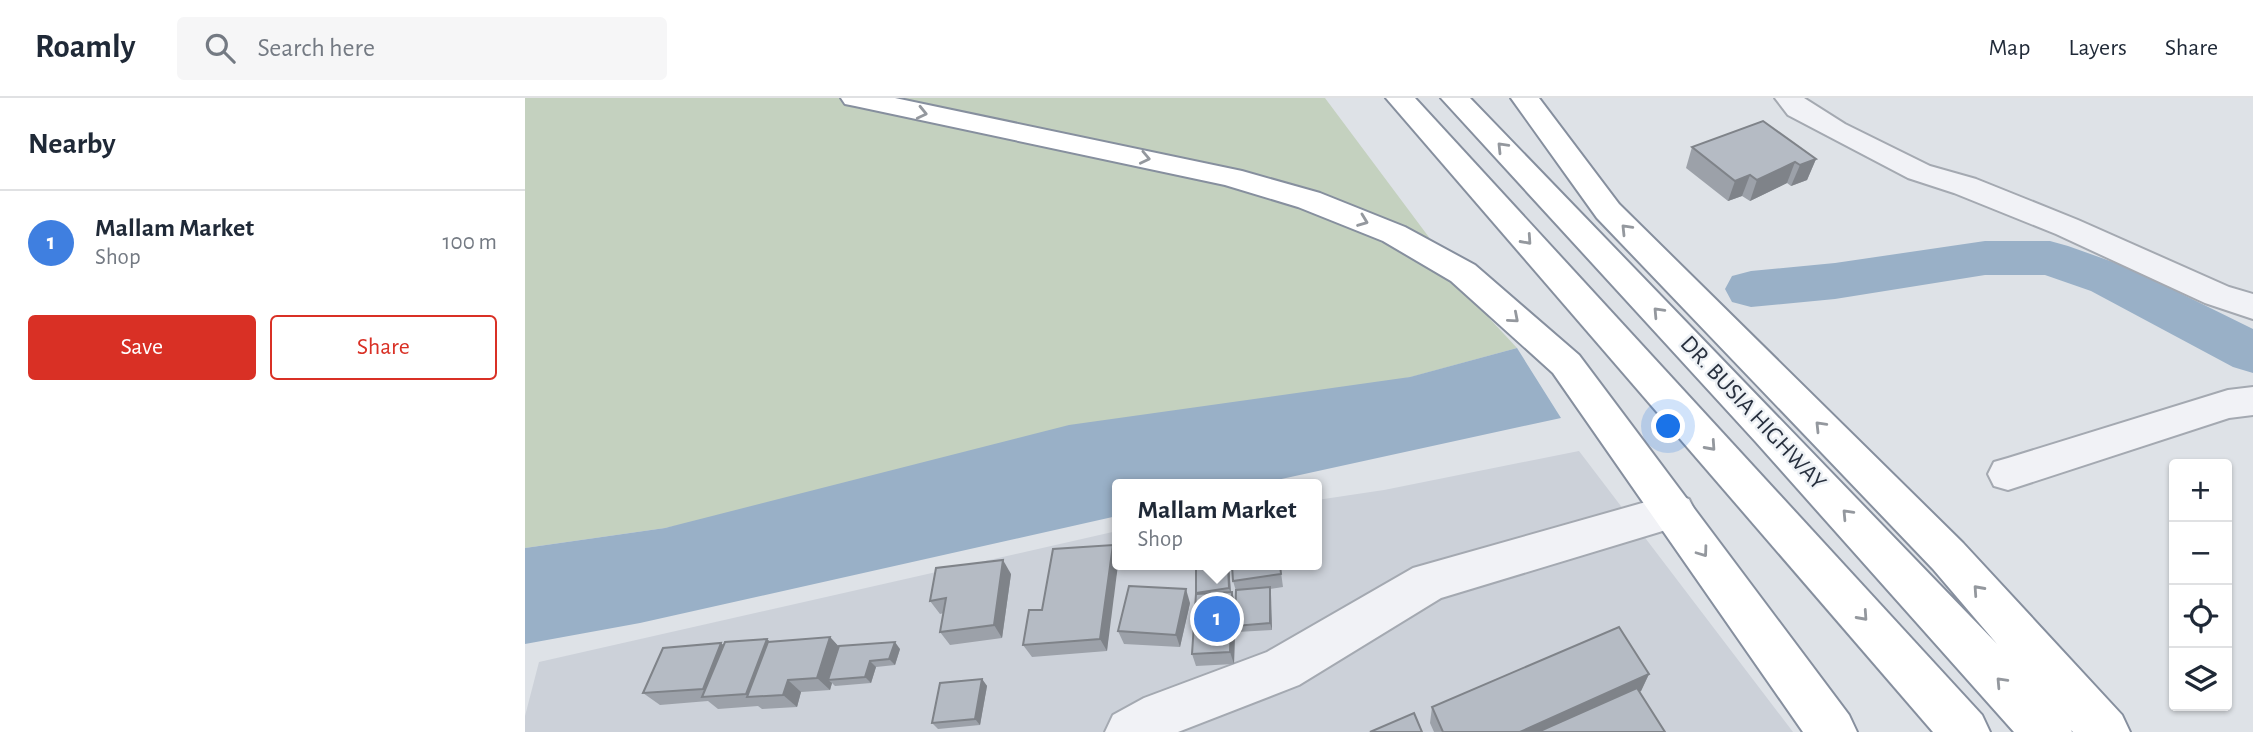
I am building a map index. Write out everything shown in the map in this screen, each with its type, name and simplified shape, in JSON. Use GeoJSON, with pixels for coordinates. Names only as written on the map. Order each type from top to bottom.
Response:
{"type":"FeatureCollection","features":[{"type":"Feature","properties":{"kind":"highway"},"geometry":{"type":"LineString","coordinates":[[855,98],[1231,177],[1310,200],[1394,234],[1463,273],[1566,364],[1832,732]]}},
{"type":"Feature","properties":{"kind":"highway"},"geometry":{"type":"LineString","coordinates":[[1400,98],[1965,732]]}},
{"type":"Feature","properties":{"kind":"highway","name":"DR. BUSIA HIGHWAY"},"geometry":{"type":"LineString","coordinates":[[1455,98],[1750,409],[2047,732]]}},
{"type":"Feature","properties":{"kind":"highway"},"geometry":{"type":"LineString","coordinates":[[1525,98],[1608,211],[1948,556],[2105,732]]}},
{"type":"Feature","properties":{"kind":"street"},"geometry":{"type":"LineString","coordinates":[[1789,98],[1798,109],[1919,172],[1965,186],[2067,227],[2217,295],[2253,307]]}},
{"type":"Feature","properties":{"kind":"street"},"geometry":{"type":"LineString","coordinates":[[2008,474],[2228,404],[2253,401]]}},
{"type":"Feature","properties":{"kind":"street"},"geometry":{"type":"LineString","coordinates":[[1131,732],[1161,715],[1282,669],[1429,582],[1674,512]]}},
{"type":"Feature","properties":{"kind":"shaded area"},"geometry":{"type":"Polygon","coordinates":[[[1579,451],[1793,732],[525,732],[525,716],[539,662],[1112,532],[1112,570],[1322,570],[1322,499],[1384,490],[1579,451]]]}},
{"type":"Feature","properties":{"kind":"green space"},"geometry":{"type":"Polygon","coordinates":[[[525,98],[1325,98],[1490,319],[1517,348],[1411,377],[665,528],[525,548],[525,98]]]}},
{"type":"Feature","properties":{"kind":"water"},"geometry":{"type":"Polygon","coordinates":[[[1517,348],[1561,418],[1281,479],[1112,479],[1112,517],[640,623],[525,644],[525,548],[665,528],[1069,425],[1410,377],[1517,348]]]}},
{"type":"Feature","properties":{"kind":"building"},"geometry":{"type":"Polygon","coordinates":[[[1763,121],[1816,159],[1800,165],[1795,162],[1757,180],[1750,175],[1735,181],[1692,147],[1763,121]]]}},
{"type":"Feature","properties":{"kind":"building"},"geometry":{"type":"Polygon","coordinates":[[[1112,545],[1100,639],[1023,645],[1029,610],[1042,610],[1053,549],[1112,545]]]}},
{"type":"Feature","properties":{"kind":"building"},"geometry":{"type":"Polygon","coordinates":[[[1003,560],[994,625],[940,632],[946,598],[930,601],[936,568],[1003,560]]]}},
{"type":"Feature","properties":{"kind":"building"},"geometry":{"type":"Polygon","coordinates":[[[1196,570],[1228,570],[1229,588],[1196,593],[1196,570]]]}},
{"type":"Feature","properties":{"kind":"building"},"geometry":{"type":"Polygon","coordinates":[[[1232,570],[1281,570],[1281,574],[1233,581],[1232,570]]]}},
{"type":"Feature","properties":{"kind":"building"},"geometry":{"type":"Polygon","coordinates":[[[1129,586],[1186,589],[1176,635],[1118,631],[1129,586]]]}},
{"type":"Feature","properties":{"kind":"building"},"geometry":{"type":"Polygon","coordinates":[[[1270,587],[1270,623],[1235,626],[1236,590],[1270,587]]]}},
{"type":"Feature","properties":{"kind":"building"},"geometry":{"type":"Polygon","coordinates":[[[1232,592],[1230,652],[1192,654],[1196,594],[1232,592]]]}},
{"type":"Feature","properties":{"kind":"building"},"geometry":{"type":"Polygon","coordinates":[[[1619,627],[1649,674],[1520,732],[1443,732],[1432,707],[1619,627]]]}},
{"type":"Feature","properties":{"kind":"building"},"geometry":{"type":"Polygon","coordinates":[[[830,637],[817,678],[788,680],[783,695],[747,697],[768,642],[830,637]]]}},
{"type":"Feature","properties":{"kind":"building"},"geometry":{"type":"Polygon","coordinates":[[[767,639],[746,694],[702,697],[725,642],[767,639]]]}},
{"type":"Feature","properties":{"kind":"building"},"geometry":{"type":"Polygon","coordinates":[[[895,642],[889,659],[870,661],[865,677],[828,680],[839,646],[895,642]]]}},
{"type":"Feature","properties":{"kind":"building"},"geometry":{"type":"Polygon","coordinates":[[[721,643],[703,689],[643,693],[663,648],[721,643]]]}},
{"type":"Feature","properties":{"kind":"building"},"geometry":{"type":"Polygon","coordinates":[[[982,679],[975,719],[932,723],[940,683],[982,679]]]}},
{"type":"Feature","properties":{"kind":"building"},"geometry":{"type":"Polygon","coordinates":[[[1637,688],[1665,732],[1538,732],[1637,688]]]}},
{"type":"Feature","properties":{"kind":"building"},"geometry":{"type":"Polygon","coordinates":[[[1414,713],[1422,732],[1370,732],[1414,713]]]}},
{"type":"Feature","properties":{"kind":"waterway"},"geometry":{"type":"LineString","coordinates":[[1751,289],[1835,281],[1985,258],[2050,258],[2109,279],[2253,353]]}},
{"type":"Feature","properties":{"kind":"place","name":"Mallam Market"},"geometry":{"type":"Point","coordinates":[1217,619]}}]}
